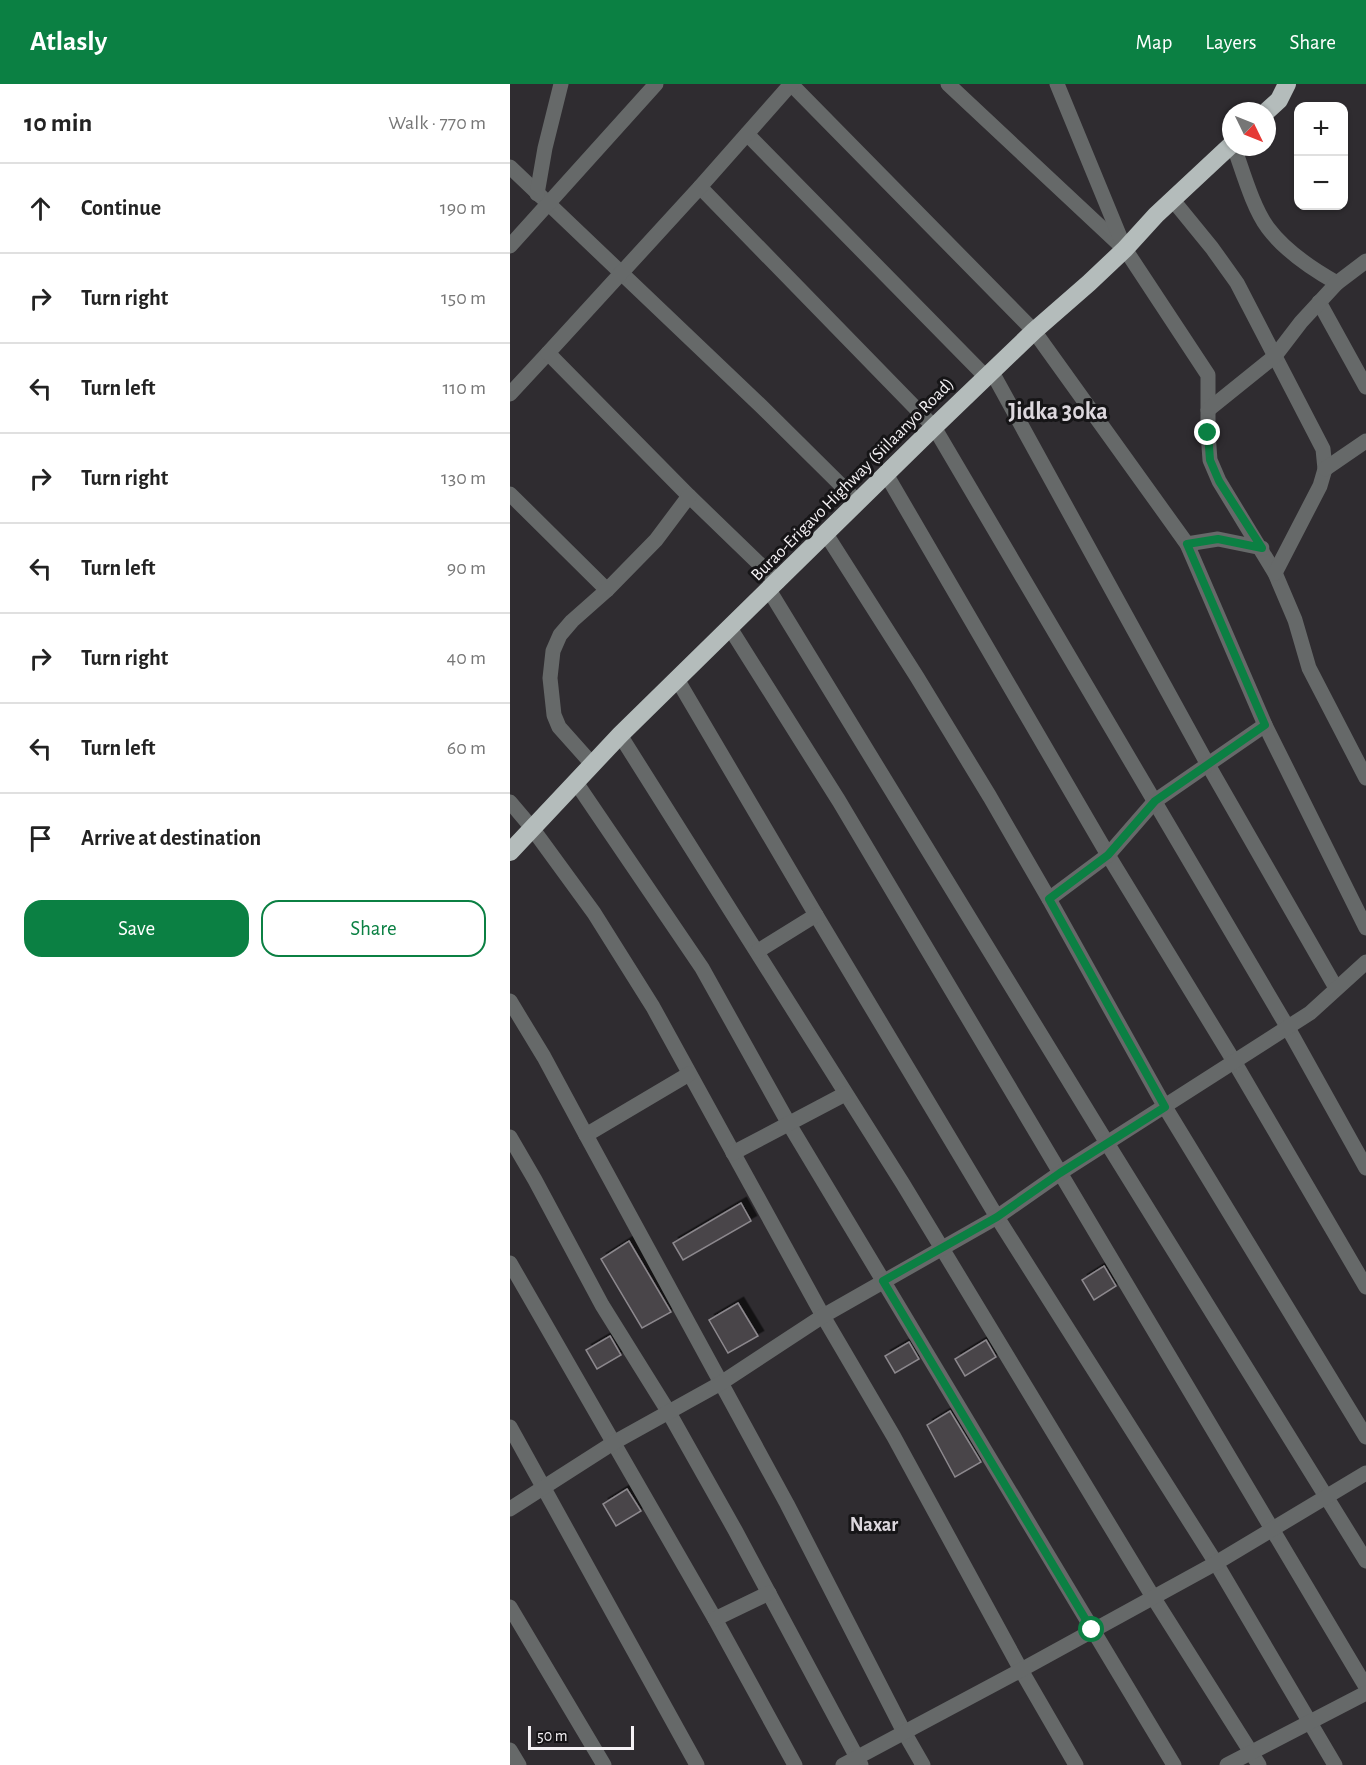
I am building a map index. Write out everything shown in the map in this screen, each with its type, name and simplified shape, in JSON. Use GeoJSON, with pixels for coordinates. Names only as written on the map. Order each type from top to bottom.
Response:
{"type":"FeatureCollection","features":[{"type":"Feature","properties":{"kind":"highway"},"geometry":{"type":"LineString","coordinates":[[1276,103],[1287,84]]}},
{"type":"Feature","properties":{"kind":"highway","name":"Burao-Erigavo Highway (Siilaanyo Road)"},"geometry":{"type":"LineString","coordinates":[[510,852],[620,735],[934,427],[1034,331],[1125,249],[1172,199],[1222,155]]}},
{"type":"Feature","properties":{"kind":"street"},"geometry":{"type":"LineString","coordinates":[[543,199],[545,148],[561,84]]}},
{"type":"Feature","properties":{"kind":"street"},"geometry":{"type":"LineString","coordinates":[[510,246],[543,199],[656,84]]}},
{"type":"Feature","properties":{"kind":"street"},"geometry":{"type":"LineString","coordinates":[[510,394],[791,84],[1034,331],[1187,544],[1265,725],[1366,928]]}},
{"type":"Feature","properties":{"kind":"street"},"geometry":{"type":"LineString","coordinates":[[948,84],[1125,249]]}},
{"type":"Feature","properties":{"kind":"street"},"geometry":{"type":"LineString","coordinates":[[1057,84],[1125,249],[1208,375],[1210,460],[1219,481],[1262,548],[1275,573],[1295,620],[1309,668],[1366,778]]}},
{"type":"Feature","properties":{"kind":"street"},"geometry":{"type":"LineString","coordinates":[[747,134],[989,374],[1336,988]]}},
{"type":"Feature","properties":{"kind":"street"},"geometry":{"type":"LineString","coordinates":[[1236,156],[1268,228],[1294,254],[1337,283]]}},
{"type":"Feature","properties":{"kind":"street"},"geometry":{"type":"LineString","coordinates":[[510,167],[858,502]]}},
{"type":"Feature","properties":{"kind":"street"},"geometry":{"type":"LineString","coordinates":[[700,187],[934,427],[1288,1028],[1366,1168]]}},
{"type":"Feature","properties":{"kind":"street"},"geometry":{"type":"LineString","coordinates":[[1172,199],[1237,283],[1323,449],[1325,469],[1320,486],[1275,573]]}},
{"type":"Feature","properties":{"kind":"street"},"geometry":{"type":"LineString","coordinates":[[1208,410],[1275,356],[1337,283],[1366,261]]}},
{"type":"Feature","properties":{"kind":"street"},"geometry":{"type":"LineString","coordinates":[[1319,302],[1366,387]]}},
{"type":"Feature","properties":{"kind":"street"},"geometry":{"type":"LineString","coordinates":[[548,353],[774,586],[1107,1143],[1366,1561]]}},
{"type":"Feature","properties":{"kind":"street"},"geometry":{"type":"LineString","coordinates":[[1325,469],[1366,441]]}},
{"type":"Feature","properties":{"kind":"street"},"geometry":{"type":"LineString","coordinates":[[886,474],[1108,855],[1235,1062],[1366,1287]]}},
{"type":"Feature","properties":{"kind":"street"},"geometry":{"type":"LineString","coordinates":[[510,494],[607,590]]}},
{"type":"Feature","properties":{"kind":"street"},"geometry":{"type":"LineString","coordinates":[[592,764],[559,727],[551,702],[550,678],[553,651],[560,635],[572,621],[607,590],[656,540],[689,496]]}},
{"type":"Feature","properties":{"kind":"street"},"geometry":{"type":"LineString","coordinates":[[826,534],[917,677],[1049,899],[1165,1107],[1366,1437]]}},
{"type":"Feature","properties":{"kind":"street"},"geometry":{"type":"LineString","coordinates":[[1187,544],[1218,539],[1262,548]]}},
{"type":"Feature","properties":{"kind":"street"},"geometry":{"type":"LineString","coordinates":[[730,628],[839,801],[1366,1687]]}},
{"type":"Feature","properties":{"kind":"street"},"geometry":{"type":"LineString","coordinates":[[677,679],[997,1217],[1216,1563],[1335,1765]]}},
{"type":"Feature","properties":{"kind":"street"},"geometry":{"type":"LineString","coordinates":[[1049,899],[1108,855],[1155,801],[1265,725]]}},
{"type":"Feature","properties":{"kind":"street"},"geometry":{"type":"LineString","coordinates":[[620,735],[758,951],[1153,1597],[1255,1758]]}},
{"type":"Feature","properties":{"kind":"street"},"geometry":{"type":"LineString","coordinates":[[575,781],[702,969],[789,1124],[1174,1765]]}},
{"type":"Feature","properties":{"kind":"street"},"geometry":{"type":"LineString","coordinates":[[510,802],[532,828],[600,923],[653,1007],[823,1316],[894,1437],[1021,1670],[1076,1765]]}},
{"type":"Feature","properties":{"kind":"street"},"geometry":{"type":"LineString","coordinates":[[758,951],[816,915]]}},
{"type":"Feature","properties":{"kind":"street"},"geometry":{"type":"LineString","coordinates":[[510,1509],[613,1443],[721,1383],[823,1316],[997,1217],[1060,1173],[1310,1013],[1366,962]]}},
{"type":"Feature","properties":{"kind":"street"},"geometry":{"type":"LineString","coordinates":[[510,1001],[544,1057],[787,1504],[922,1765]]}},
{"type":"Feature","properties":{"kind":"street"},"geometry":{"type":"LineString","coordinates":[[586,1135],[689,1074]]}},
{"type":"Feature","properties":{"kind":"street"},"geometry":{"type":"LineString","coordinates":[[733,1154],[845,1094]]}},
{"type":"Feature","properties":{"kind":"street"},"geometry":{"type":"LineString","coordinates":[[510,1137],[602,1305],[668,1411],[859,1761]]}},
{"type":"Feature","properties":{"kind":"street"},"geometry":{"type":"LineString","coordinates":[[510,1263],[715,1619],[795,1765]]}},
{"type":"Feature","properties":{"kind":"street"},"geometry":{"type":"LineString","coordinates":[[510,1426],[697,1765]]}},
{"type":"Feature","properties":{"kind":"street"},"geometry":{"type":"LineString","coordinates":[[843,1765],[859,1761],[904,1732],[1216,1563],[1366,1473]]}},
{"type":"Feature","properties":{"kind":"street"},"geometry":{"type":"LineString","coordinates":[[715,1619],[769,1593]]}},
{"type":"Feature","properties":{"kind":"street"},"geometry":{"type":"LineString","coordinates":[[510,1607],[604,1765]]}},
{"type":"Feature","properties":{"kind":"street"},"geometry":{"type":"LineString","coordinates":[[1227,1765],[1255,1758],[1309,1723],[1366,1693]]}},
{"type":"Feature","properties":{"kind":"street"},"geometry":{"type":"LineString","coordinates":[[510,1750],[519,1765]]}},
{"type":"Feature","properties":{"kind":"building"},"geometry":{"type":"Polygon","coordinates":[[[741,1203],[751,1221],[683,1260],[673,1243],[741,1203]]]}},
{"type":"Feature","properties":{"kind":"building"},"geometry":{"type":"Polygon","coordinates":[[[629,1241],[671,1312],[642,1328],[601,1259],[629,1241]]]}},
{"type":"Feature","properties":{"kind":"building"},"geometry":{"type":"Polygon","coordinates":[[[1104,1266],[1116,1286],[1094,1300],[1082,1280],[1104,1266]]]}},
{"type":"Feature","properties":{"kind":"building"},"geometry":{"type":"Polygon","coordinates":[[[738,1303],[758,1336],[728,1353],[709,1320],[738,1303]]]}},
{"type":"Feature","properties":{"kind":"building"},"geometry":{"type":"Polygon","coordinates":[[[610,1336],[621,1355],[597,1369],[586,1350],[610,1336]]]}},
{"type":"Feature","properties":{"kind":"building"},"geometry":{"type":"Polygon","coordinates":[[[986,1340],[996,1357],[965,1376],[955,1359],[986,1340]]]}},
{"type":"Feature","properties":{"kind":"building"},"geometry":{"type":"Polygon","coordinates":[[[909,1342],[919,1359],[895,1373],[885,1356],[909,1342]]]}},
{"type":"Feature","properties":{"kind":"building"},"geometry":{"type":"Polygon","coordinates":[[[950,1411],[981,1462],[955,1477],[927,1425],[950,1411]]]}},
{"type":"Feature","properties":{"kind":"building"},"geometry":{"type":"Polygon","coordinates":[[[627,1489],[641,1511],[616,1526],[603,1504],[627,1489]]]}},
{"type":"Feature","properties":{"kind":"district","name":"Jidka 30ka"},"geometry":{"type":"Point","coordinates":[1058,411]}},
{"type":"Feature","properties":{"kind":"district","name":"Naxar"},"geometry":{"type":"Point","coordinates":[874,1524]}},
{"type":"Feature","properties":{"kind":"route"},"geometry":{"type":"LineString","coordinates":[[1092,1630],[883,1281],[997,1217],[1060,1173],[1165,1107],[1049,899],[1108,855],[1155,801],[1265,725],[1187,544],[1218,539],[1262,548],[1219,481],[1210,460],[1208,433]]}}]}
